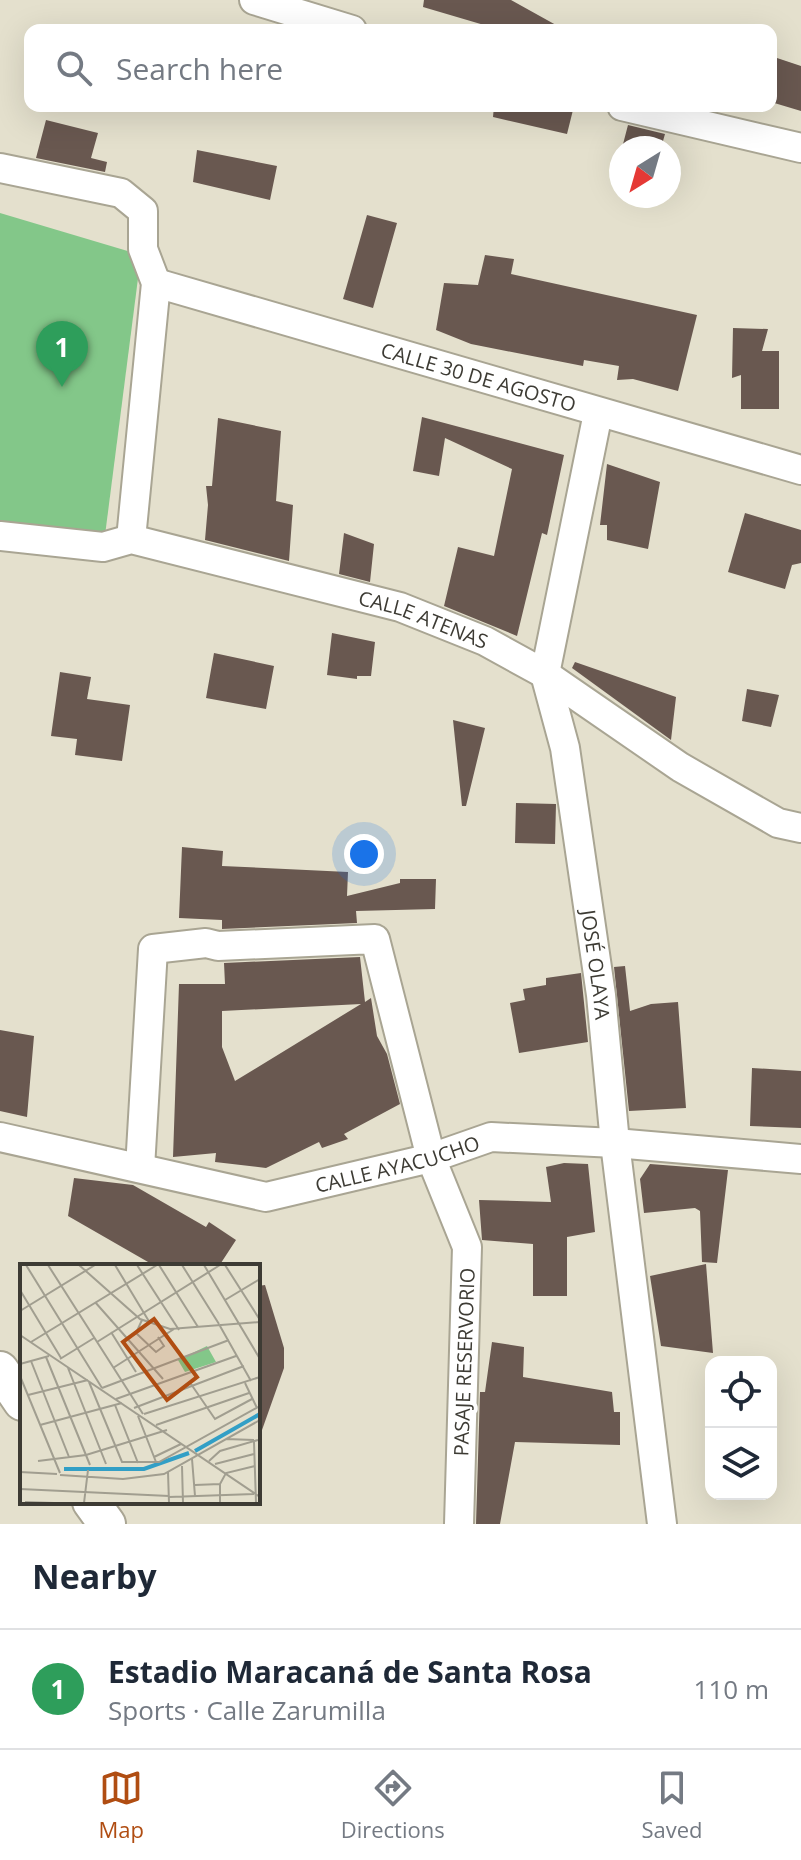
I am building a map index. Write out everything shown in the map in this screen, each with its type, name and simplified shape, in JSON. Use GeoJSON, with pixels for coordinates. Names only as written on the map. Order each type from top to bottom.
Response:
{"type":"FeatureCollection","features":[{"type":"Feature","properties":{"kind":"street"},"geometry":{"type":"LineString","coordinates":[[254,0],[332,24]]}},
{"type":"Feature","properties":{"kind":"street"},"geometry":{"type":"LineString","coordinates":[[648,112],[801,148]]}},
{"type":"Feature","properties":{"kind":"street"},"geometry":{"type":"LineString","coordinates":[[0,168],[121,193],[143,211],[143,249],[156,283],[131,539]]}},
{"type":"Feature","properties":{"kind":"street","name":"CALLE 30 DE AGOSTO"},"geometry":{"type":"LineString","coordinates":[[156,283],[801,470]]}},
{"type":"Feature","properties":{"kind":"street","name":"JOSÉ OLAYA"},"geometry":{"type":"LineString","coordinates":[[598,413],[545,674],[565,748],[601,995],[615,1143],[662,1524]]}},
{"type":"Feature","properties":{"kind":"street","name":"CALLE ATENAS"},"geometry":{"type":"LineString","coordinates":[[0,536],[103,547],[131,539],[400,607],[485,641],[545,674],[680,767],[778,823],[801,828]]}},
{"type":"Feature","properties":{"kind":"street","name":"PASAJE RESERVORIO"},"geometry":{"type":"LineString","coordinates":[[140,1168],[153,949],[206,943],[218,946],[375,939],[431,1158],[467,1247],[459,1524]]}},
{"type":"Feature","properties":{"kind":"street","name":"CALLE AYACUCHO"},"geometry":{"type":"LineString","coordinates":[[0,1137],[266,1197],[431,1158],[491,1137],[615,1143],[801,1159]]}},
{"type":"Feature","properties":{"kind":"street"},"geometry":{"type":"LineString","coordinates":[[0,1370],[20,1399]]}},
{"type":"Feature","properties":{"kind":"green space"},"geometry":{"type":"Polygon","coordinates":[[[0,213],[141,255],[104,543],[0,530],[0,213]]]}},
{"type":"Feature","properties":{"kind":"building"},"geometry":{"type":"Polygon","coordinates":[[[424,0],[511,0],[554,24],[481,24],[423,7],[424,0]]]}},
{"type":"Feature","properties":{"kind":"building"},"geometry":{"type":"Polygon","coordinates":[[[777,58],[801,66],[801,111],[777,104],[777,58]]]}},
{"type":"Feature","properties":{"kind":"building"},"geometry":{"type":"Polygon","coordinates":[[[493,112],[572,112],[567,134],[493,117],[493,112]]]}},
{"type":"Feature","properties":{"kind":"building"},"geometry":{"type":"Polygon","coordinates":[[[46,120],[98,133],[91,158],[107,162],[105,172],[36,158],[46,120]]]}},
{"type":"Feature","properties":{"kind":"building"},"geometry":{"type":"Polygon","coordinates":[[[628,125],[665,134],[664,136],[625,136],[628,125]]]}},
{"type":"Feature","properties":{"kind":"building"},"geometry":{"type":"Polygon","coordinates":[[[197,150],[277,166],[270,200],[193,182],[197,150]]]}},
{"type":"Feature","properties":{"kind":"building"},"geometry":{"type":"Polygon","coordinates":[[[367,215],[397,223],[373,308],[343,299],[367,215]]]}},
{"type":"Feature","properties":{"kind":"building"},"geometry":{"type":"Polygon","coordinates":[[[485,255],[514,259],[511,274],[697,315],[678,391],[633,379],[617,380],[619,366],[584,360],[583,366],[471,344],[436,330],[444,283],[478,285],[485,255]]]}},
{"type":"Feature","properties":{"kind":"building"},"geometry":{"type":"Polygon","coordinates":[[[733,328],[768,329],[762,351],[779,351],[779,409],[741,409],[741,375],[732,378],[733,328]]]}},
{"type":"Feature","properties":{"kind":"building"},"geometry":{"type":"Polygon","coordinates":[[[422,417],[564,455],[547,535],[542,533],[517,636],[444,606],[458,547],[494,556],[512,469],[445,438],[439,476],[413,471],[422,417]]]}},
{"type":"Feature","properties":{"kind":"building"},"geometry":{"type":"Polygon","coordinates":[[[218,418],[281,431],[276,501],[293,505],[289,561],[205,540],[206,486],[212,486],[218,418]]]}},
{"type":"Feature","properties":{"kind":"building"},"geometry":{"type":"Polygon","coordinates":[[[607,464],[660,482],[648,549],[607,540],[607,525],[600,525],[607,464]]]}},
{"type":"Feature","properties":{"kind":"building"},"geometry":{"type":"Polygon","coordinates":[[[745,513],[801,530],[801,563],[792,565],[785,589],[728,572],[745,513]]]}},
{"type":"Feature","properties":{"kind":"building"},"geometry":{"type":"Polygon","coordinates":[[[344,533],[374,544],[370,582],[339,574],[344,533]]]}},
{"type":"Feature","properties":{"kind":"building"},"geometry":{"type":"Polygon","coordinates":[[[332,633],[375,642],[371,676],[357,676],[357,679],[327,675],[332,633]]]}},
{"type":"Feature","properties":{"kind":"building"},"geometry":{"type":"Polygon","coordinates":[[[214,653],[274,666],[266,709],[206,698],[214,653]]]}},
{"type":"Feature","properties":{"kind":"building"},"geometry":{"type":"Polygon","coordinates":[[[575,662],[676,697],[671,740],[572,668],[575,662]]]}},
{"type":"Feature","properties":{"kind":"building"},"geometry":{"type":"Polygon","coordinates":[[[60,672],[91,677],[87,699],[130,705],[122,761],[75,755],[77,739],[51,736],[60,672]]]}},
{"type":"Feature","properties":{"kind":"building"},"geometry":{"type":"Polygon","coordinates":[[[747,689],[779,695],[771,727],[742,721],[747,689]]]}},
{"type":"Feature","properties":{"kind":"building"},"geometry":{"type":"Polygon","coordinates":[[[453,720],[485,728],[466,806],[462,806],[453,720]]]}},
{"type":"Feature","properties":{"kind":"building"},"geometry":{"type":"Polygon","coordinates":[[[516,803],[556,804],[555,844],[515,843],[516,803]]]}},
{"type":"Feature","properties":{"kind":"building"},"geometry":{"type":"Polygon","coordinates":[[[182,847],[223,851],[222,866],[348,872],[347,896],[400,883],[400,879],[436,879],[435,909],[356,911],[357,923],[222,929],[222,920],[179,918],[182,847]]]}},
{"type":"Feature","properties":{"kind":"building"},"geometry":{"type":"Polygon","coordinates":[[[360,957],[365,1002],[371,998],[377,1036],[387,1054],[400,1104],[344,1134],[348,1139],[322,1148],[319,1142],[266,1168],[215,1162],[216,1153],[173,1157],[179,984],[225,984],[224,963],[360,957]],[[361,1004],[222,1011],[222,1047],[235,1081],[361,1004]]]}},
{"type":"Feature","properties":{"kind":"building"},"geometry":{"type":"Polygon","coordinates":[[[625,966],[630,1011],[651,1004],[678,1002],[686,1108],[629,1111],[614,967],[625,966]]]}},
{"type":"Feature","properties":{"kind":"building"},"geometry":{"type":"Polygon","coordinates":[[[581,973],[588,1042],[519,1053],[510,1003],[525,1000],[523,989],[546,985],[546,978],[581,973]]]}},
{"type":"Feature","properties":{"kind":"building"},"geometry":{"type":"Polygon","coordinates":[[[0,1030],[34,1036],[27,1117],[0,1111],[0,1030]]]}},
{"type":"Feature","properties":{"kind":"building"},"geometry":{"type":"Polygon","coordinates":[[[752,1068],[801,1071],[801,1128],[750,1126],[752,1068]]]}},
{"type":"Feature","properties":{"kind":"building"},"geometry":{"type":"Polygon","coordinates":[[[564,1163],[588,1164],[595,1232],[567,1237],[567,1296],[533,1296],[533,1244],[482,1240],[479,1200],[551,1202],[546,1167],[564,1163]]]}},
{"type":"Feature","properties":{"kind":"building"},"geometry":{"type":"Polygon","coordinates":[[[650,1164],[728,1170],[717,1263],[702,1262],[700,1211],[695,1208],[644,1213],[640,1179],[650,1164]]]}},
{"type":"Feature","properties":{"kind":"building"},"geometry":{"type":"Polygon","coordinates":[[[74,1178],[133,1185],[206,1227],[209,1222],[236,1240],[220,1264],[152,1264],[68,1216],[74,1178]]]}},
{"type":"Feature","properties":{"kind":"building"},"geometry":{"type":"Polygon","coordinates":[[[706,1264],[713,1353],[661,1346],[650,1276],[706,1264]]]}},
{"type":"Feature","properties":{"kind":"building"},"geometry":{"type":"Polygon","coordinates":[[[265,1285],[284,1348],[284,1368],[262,1430],[260,1430],[260,1286],[265,1285]]]}},
{"type":"Feature","properties":{"kind":"building"},"geometry":{"type":"Polygon","coordinates":[[[492,1342],[524,1347],[523,1377],[612,1392],[614,1412],[620,1412],[620,1445],[515,1442],[500,1524],[476,1524],[480,1392],[485,1392],[492,1342]]]}},
{"type":"Feature","properties":{"kind":"place","name":"Estadio Maracaná de Santa Rosa"},"geometry":{"type":"Point","coordinates":[62,387]}}]}
